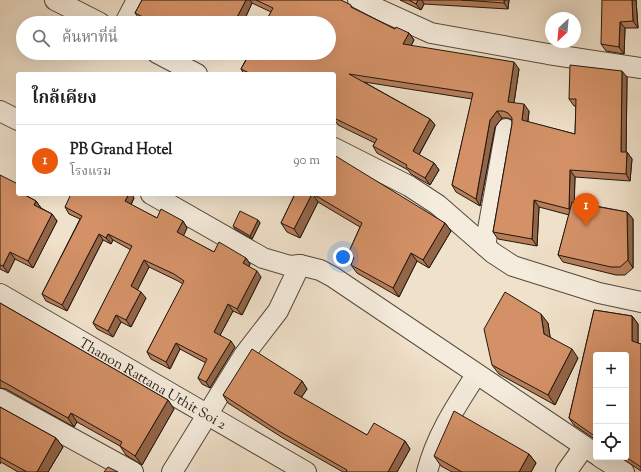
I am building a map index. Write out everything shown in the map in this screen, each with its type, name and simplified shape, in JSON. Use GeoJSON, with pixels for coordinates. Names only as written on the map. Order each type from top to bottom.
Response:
{"type":"FeatureCollection","features":[{"type":"Feature","properties":{"kind":"street"},"geometry":{"type":"LineString","coordinates":[[55,0],[86,16]]}},
{"type":"Feature","properties":{"kind":"street"},"geometry":{"type":"LineString","coordinates":[[129,16],[137,0]]}},
{"type":"Feature","properties":{"kind":"street"},"geometry":{"type":"LineString","coordinates":[[358,0],[430,33],[548,54],[641,68]]}},
{"type":"Feature","properties":{"kind":"street"},"geometry":{"type":"LineString","coordinates":[[170,60],[193,72]]}},
{"type":"Feature","properties":{"kind":"street"},"geometry":{"type":"LineString","coordinates":[[0,110],[16,119]]}},
{"type":"Feature","properties":{"kind":"street"},"geometry":{"type":"LineString","coordinates":[[485,246],[506,129]]}},
{"type":"Feature","properties":{"kind":"street"},"geometry":{"type":"LineString","coordinates":[[336,149],[409,186],[438,205],[485,246],[513,266],[599,293],[641,302]]}},
{"type":"Feature","properties":{"kind":"street"},"geometry":{"type":"LineString","coordinates":[[154,196],[263,258],[290,266],[300,265],[320,270],[333,277],[476,375],[593,452]]}},
{"type":"Feature","properties":{"kind":"street"},"geometry":{"type":"LineString","coordinates":[[172,472],[244,355],[278,311],[300,265]]}},
{"type":"Feature","properties":{"kind":"street","name":"Thanon Rattana Uthit Soi 2"},"geometry":{"type":"LineString","coordinates":[[0,294],[306,472]]}},
{"type":"Feature","properties":{"kind":"street"},"geometry":{"type":"LineString","coordinates":[[428,472],[436,444],[444,427],[476,375]]}},
{"type":"Feature","properties":{"kind":"street"},"geometry":{"type":"LineString","coordinates":[[0,399],[133,472]]}},
{"type":"Feature","properties":{"kind":"street"},"geometry":{"type":"LineString","coordinates":[[566,472],[593,454]]}},
{"type":"Feature","properties":{"kind":"street"},"geometry":{"type":"LineString","coordinates":[[605,460],[624,472]]}},
{"type":"Feature","properties":{"kind":"building"},"geometry":{"type":"Polygon","coordinates":[[[142,0],[246,0],[238,16],[141,16],[135,13],[142,0]]]}},
{"type":"Feature","properties":{"kind":"building"},"geometry":{"type":"Polygon","coordinates":[[[256,0],[341,0],[351,5],[351,7],[395,29],[396,27],[409,33],[403,44],[514,62],[508,102],[524,104],[522,120],[575,134],[576,99],[569,99],[570,65],[622,71],[621,152],[627,152],[626,174],[570,170],[569,209],[534,200],[532,239],[493,232],[512,124],[512,118],[508,113],[497,111],[490,120],[476,199],[452,185],[473,93],[349,74],[430,119],[413,151],[434,163],[425,178],[406,167],[407,165],[373,146],[377,139],[336,119],[336,72],[247,72],[241,69],[246,60],[336,60],[336,16],[269,16],[273,8],[256,0]]]}},
{"type":"Feature","properties":{"kind":"building"},"geometry":{"type":"Polygon","coordinates":[[[409,0],[418,0],[416,4],[409,0]]]}},
{"type":"Feature","properties":{"kind":"building"},"geometry":{"type":"Polygon","coordinates":[[[462,0],[504,0],[504,3],[462,0]]]}},
{"type":"Feature","properties":{"kind":"building"},"geometry":{"type":"Polygon","coordinates":[[[602,0],[632,0],[633,21],[620,22],[619,47],[601,44],[602,0]]]}},
{"type":"Feature","properties":{"kind":"building"},"geometry":{"type":"Polygon","coordinates":[[[336,156],[445,223],[423,260],[411,253],[393,288],[351,265],[354,258],[348,254],[362,223],[316,196],[336,196],[336,156]]]}},
{"type":"Feature","properties":{"kind":"building"},"geometry":{"type":"Polygon","coordinates":[[[0,175],[16,183],[16,196],[27,196],[36,201],[34,205],[52,214],[28,261],[10,252],[3,266],[0,265],[0,175]]]}},
{"type":"Feature","properties":{"kind":"building"},"geometry":{"type":"Polygon","coordinates":[[[70,196],[128,196],[125,201],[157,218],[161,209],[183,221],[177,232],[214,252],[219,242],[246,258],[243,263],[257,271],[237,309],[228,304],[214,332],[231,341],[206,382],[198,378],[207,359],[176,343],[166,362],[147,352],[184,281],[174,274],[144,260],[131,286],[141,292],[126,320],[116,315],[108,331],[93,323],[132,246],[108,234],[106,238],[99,234],[62,305],[42,294],[82,216],[65,207],[70,196]]]}},
{"type":"Feature","properties":{"kind":"building"},"geometry":{"type":"Polygon","coordinates":[[[294,196],[311,196],[294,229],[281,223],[294,196]]]}},
{"type":"Feature","properties":{"kind":"building"},"geometry":{"type":"Polygon","coordinates":[[[572,202],[627,212],[628,260],[620,267],[611,267],[558,255],[572,202]]]}},
{"type":"Feature","properties":{"kind":"building"},"geometry":{"type":"Polygon","coordinates":[[[240,211],[258,220],[250,236],[233,226],[240,211]]]}},
{"type":"Feature","properties":{"kind":"building"},"geometry":{"type":"Polygon","coordinates":[[[505,292],[541,314],[544,334],[572,349],[548,395],[492,365],[484,329],[505,292]]]}},
{"type":"Feature","properties":{"kind":"building"},"geometry":{"type":"Polygon","coordinates":[[[0,303],[168,400],[135,456],[120,446],[122,442],[71,413],[68,418],[0,380],[0,303]]]}},
{"type":"Feature","properties":{"kind":"building"},"geometry":{"type":"Polygon","coordinates":[[[594,310],[632,316],[632,341],[641,344],[641,467],[629,459],[629,352],[593,352],[593,435],[569,418],[594,310]]]}},
{"type":"Feature","properties":{"kind":"building"},"geometry":{"type":"Polygon","coordinates":[[[252,349],[302,381],[294,393],[367,435],[374,423],[405,441],[388,472],[346,472],[347,470],[277,430],[223,395],[252,349]]]}},
{"type":"Feature","properties":{"kind":"building"},"geometry":{"type":"Polygon","coordinates":[[[0,407],[56,438],[37,472],[27,472],[0,457],[0,407]]]}},
{"type":"Feature","properties":{"kind":"building"},"geometry":{"type":"Polygon","coordinates":[[[454,411],[529,454],[519,472],[462,472],[434,456],[454,411]]]}},
{"type":"Feature","properties":{"kind":"building"},"geometry":{"type":"Polygon","coordinates":[[[108,467],[118,472],[104,472],[108,467]]]}},
{"type":"Feature","properties":{"kind":"place","name":"PB Grand Hotel"},"geometry":{"type":"Point","coordinates":[586,226]}}]}
